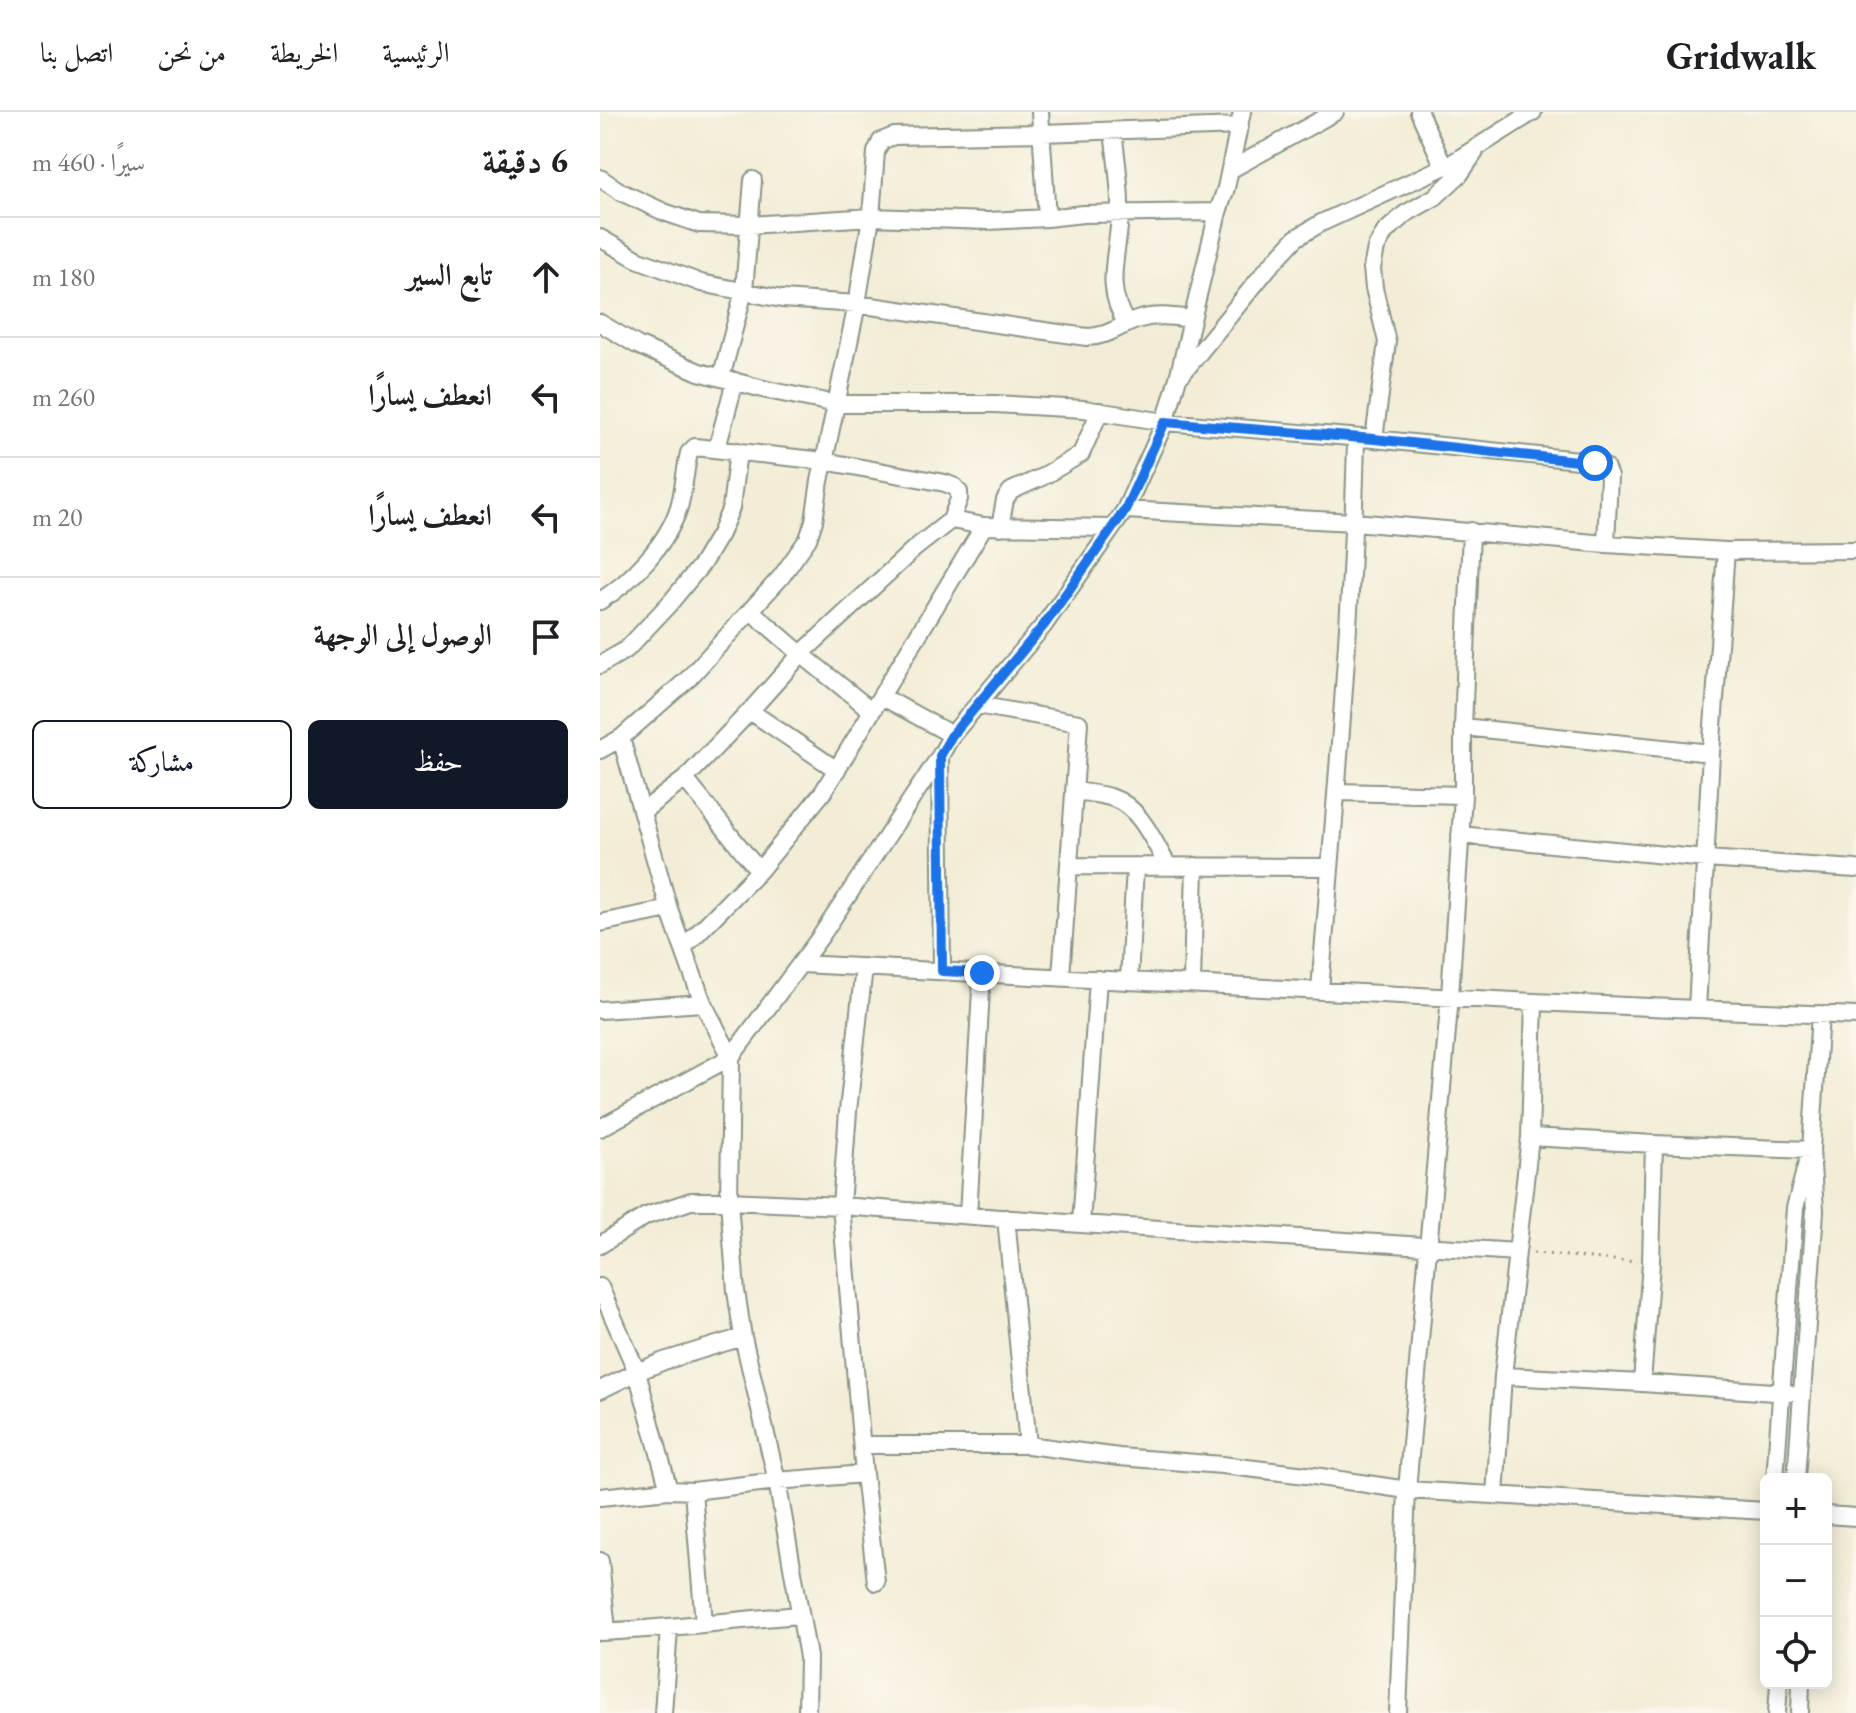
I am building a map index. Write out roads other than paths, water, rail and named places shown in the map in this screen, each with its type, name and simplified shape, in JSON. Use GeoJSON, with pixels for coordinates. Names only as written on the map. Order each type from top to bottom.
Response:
{"type":"FeatureCollection","features":[{"type":"Feature","properties":{"kind":"street"},"geometry":{"type":"LineString","coordinates":[[1040,112],[1047,218]]}},
{"type":"Feature","properties":{"kind":"street"},"geometry":{"type":"LineString","coordinates":[[1230,170],[1335,112]]}},
{"type":"Feature","properties":{"kind":"street"},"geometry":{"type":"LineString","coordinates":[[1419,112],[1444,167]]}},
{"type":"Feature","properties":{"kind":"street"},"geometry":{"type":"LineString","coordinates":[[1178,378],[1296,238],[1321,223],[1444,167],[1533,112]]}},
{"type":"Feature","properties":{"kind":"street"},"geometry":{"type":"LineString","coordinates":[[600,750],[621,738],[688,679],[781,577],[808,539],[857,304],[871,217],[876,152],[881,141],[894,136],[1113,131],[1241,119],[1165,422],[1125,510],[1044,625],[952,735],[801,964],[731,1057],[600,1128]]}},
{"type":"Feature","properties":{"kind":"street"},"geometry":{"type":"LineString","coordinates":[[1113,131],[1120,212],[1113,288],[1116,304],[1127,324]]}},
{"type":"Feature","properties":{"kind":"street"},"geometry":{"type":"LineString","coordinates":[[1374,439],[1387,342],[1374,288],[1372,268],[1376,248],[1385,232],[1405,214],[1435,197],[1460,174],[1478,147]]}},
{"type":"Feature","properties":{"kind":"street"},"geometry":{"type":"LineString","coordinates":[[600,178],[621,192],[664,212],[699,224],[749,225],[871,217],[988,221],[1120,212],[1218,212]]}},
{"type":"Feature","properties":{"kind":"street"},"geometry":{"type":"LineString","coordinates":[[717,448],[744,291],[753,180]]}},
{"type":"Feature","properties":{"kind":"street"},"geometry":{"type":"LineString","coordinates":[[600,238],[637,259],[701,283],[782,299],[857,304],[1087,337],[1103,336],[1142,318],[1192,319]]}},
{"type":"Feature","properties":{"kind":"street"},"geometry":{"type":"LineString","coordinates":[[600,323],[637,345],[699,372],[837,404],[995,404],[1084,409],[1165,422],[1588,461],[1608,471],[1606,544]]}},
{"type":"Feature","properties":{"kind":"street"},"geometry":{"type":"LineString","coordinates":[[683,948],[759,871],[823,792],[992,526],[1011,491],[1081,454],[1100,411]]}},
{"type":"Feature","properties":{"kind":"street"},"geometry":{"type":"LineString","coordinates":[[1320,990],[1337,792],[1354,522],[1356,439]]}},
{"type":"Feature","properties":{"kind":"street"},"geometry":{"type":"LineString","coordinates":[[600,601],[641,568],[667,533],[678,508],[690,450],[698,446],[824,461],[945,483],[959,492],[951,520],[914,549],[801,654],[685,779],[643,811]]}},
{"type":"Feature","properties":{"kind":"street"},"geometry":{"type":"LineString","coordinates":[[600,665],[627,649],[702,564],[731,508],[738,451]]}},
{"type":"Feature","properties":{"kind":"street"},"geometry":{"type":"LineString","coordinates":[[1125,510],[1354,522],[1726,551],[1856,550]]}},
{"type":"Feature","properties":{"kind":"street"},"geometry":{"type":"LineString","coordinates":[[951,520],[992,526],[1112,528]]}},
{"type":"Feature","properties":{"kind":"street"},"geometry":{"type":"LineString","coordinates":[[1398,1713],[1407,1490],[1450,996],[1463,795],[1471,531]]}},
{"type":"Feature","properties":{"kind":"street"},"geometry":{"type":"LineString","coordinates":[[1697,1009],[1726,551]]}},
{"type":"Feature","properties":{"kind":"street"},"geometry":{"type":"LineString","coordinates":[[751,611],[801,654],[877,703],[952,735]]}},
{"type":"Feature","properties":{"kind":"street"},"geometry":{"type":"LineString","coordinates":[[977,705],[1079,723],[1061,977]]}},
{"type":"Feature","properties":{"kind":"street"},"geometry":{"type":"LineString","coordinates":[[750,711],[837,770]]}},
{"type":"Feature","properties":{"kind":"street"},"geometry":{"type":"LineString","coordinates":[[1463,727],[1711,753]]}},
{"type":"Feature","properties":{"kind":"street"},"geometry":{"type":"LineString","coordinates":[[621,738],[669,909],[703,1003],[731,1057],[729,1201],[736,1291],[743,1337],[777,1481],[808,1657],[807,1713]]}},
{"type":"Feature","properties":{"kind":"street"},"geometry":{"type":"LineString","coordinates":[[940,756],[942,971]]}},
{"type":"Feature","properties":{"kind":"street"},"geometry":{"type":"LineString","coordinates":[[685,779],[759,871]]}},
{"type":"Feature","properties":{"kind":"street"},"geometry":{"type":"LineString","coordinates":[[1075,791],[1112,797],[1129,805],[1168,866]]}},
{"type":"Feature","properties":{"kind":"street"},"geometry":{"type":"LineString","coordinates":[[1337,792],[1463,795]]}},
{"type":"Feature","properties":{"kind":"street"},"geometry":{"type":"LineString","coordinates":[[1460,835],[1706,859],[1856,869]]}},
{"type":"Feature","properties":{"kind":"street"},"geometry":{"type":"LineString","coordinates":[[1069,866],[1330,867]]}},
{"type":"Feature","properties":{"kind":"street"},"geometry":{"type":"LineString","coordinates":[[1129,980],[1135,866]]}},
{"type":"Feature","properties":{"kind":"street"},"geometry":{"type":"LineString","coordinates":[[1192,983],[1195,866]]}},
{"type":"Feature","properties":{"kind":"street"},"geometry":{"type":"LineString","coordinates":[[600,923],[669,909]]}},
{"type":"Feature","properties":{"kind":"street"},"geometry":{"type":"LineString","coordinates":[[801,964],[1856,1016]]}},
{"type":"Feature","properties":{"kind":"street"},"geometry":{"type":"LineString","coordinates":[[864,967],[841,1206],[876,1582]]}},
{"type":"Feature","properties":{"kind":"street"},"geometry":{"type":"LineString","coordinates":[[968,1215],[982,973]]}},
{"type":"Feature","properties":{"kind":"street"},"geometry":{"type":"LineString","coordinates":[[1081,1224],[1098,979]]}},
{"type":"Feature","properties":{"kind":"street"},"geometry":{"type":"LineString","coordinates":[[1495,1495],[1503,1376],[1530,1137],[1534,1002]]}},
{"type":"Feature","properties":{"kind":"street"},"geometry":{"type":"LineString","coordinates":[[600,1010],[703,1003]]}},
{"type":"Feature","properties":{"kind":"street"},"geometry":{"type":"LineString","coordinates":[[1796,1473],[1815,1211],[1811,1150],[1820,1014]]}},
{"type":"Feature","properties":{"kind":"street"},"geometry":{"type":"LineString","coordinates":[[1530,1137],[1811,1150]]}},
{"type":"Feature","properties":{"kind":"street"},"geometry":{"type":"LineString","coordinates":[[1642,1383],[1651,1263],[1654,1144]]}},
{"type":"Feature","properties":{"kind":"street"},"geometry":{"type":"LineString","coordinates":[[1775,1473],[1795,1208],[1811,1150]]}},
{"type":"Feature","properties":{"kind":"street"},"geometry":{"type":"LineString","coordinates":[[600,1245],[646,1216],[691,1201],[729,1201],[1517,1252]]}},
{"type":"Feature","properties":{"kind":"street"},"geometry":{"type":"LineString","coordinates":[[1006,1218],[1028,1445]]}},
{"type":"Feature","properties":{"kind":"street"},"geometry":{"type":"LineString","coordinates":[[600,1287],[637,1372],[669,1490]]}},
{"type":"Feature","properties":{"kind":"street"},"geometry":{"type":"LineString","coordinates":[[600,1390],[664,1361],[743,1337]]}},
{"type":"Feature","properties":{"kind":"street"},"geometry":{"type":"LineString","coordinates":[[1503,1376],[1801,1393]]}},
{"type":"Feature","properties":{"kind":"street"},"geometry":{"type":"LineString","coordinates":[[862,1445],[1028,1445],[1119,1457],[1222,1465],[1407,1490],[1760,1511]]}},
{"type":"Feature","properties":{"kind":"street"},"geometry":{"type":"LineString","coordinates":[[600,1497],[864,1474]]}},
{"type":"Feature","properties":{"kind":"street"},"geometry":{"type":"LineString","coordinates":[[693,1491],[704,1623]]}},
{"type":"Feature","properties":{"kind":"street"},"geometry":{"type":"LineString","coordinates":[[1832,1515],[1856,1517]]}},
{"type":"Feature","properties":{"kind":"street"},"geometry":{"type":"LineString","coordinates":[[600,1561],[604,1632],[800,1615]]}},
{"type":"Feature","properties":{"kind":"street"},"geometry":{"type":"LineString","coordinates":[[663,1713],[669,1628]]}},
{"type":"Feature","properties":{"kind":"street"},"geometry":{"type":"LineString","coordinates":[[1777,1713],[1779,1689]]}},
{"type":"Feature","properties":{"kind":"street"},"geometry":{"type":"LineString","coordinates":[[1800,1713],[1801,1689]]}}]}
